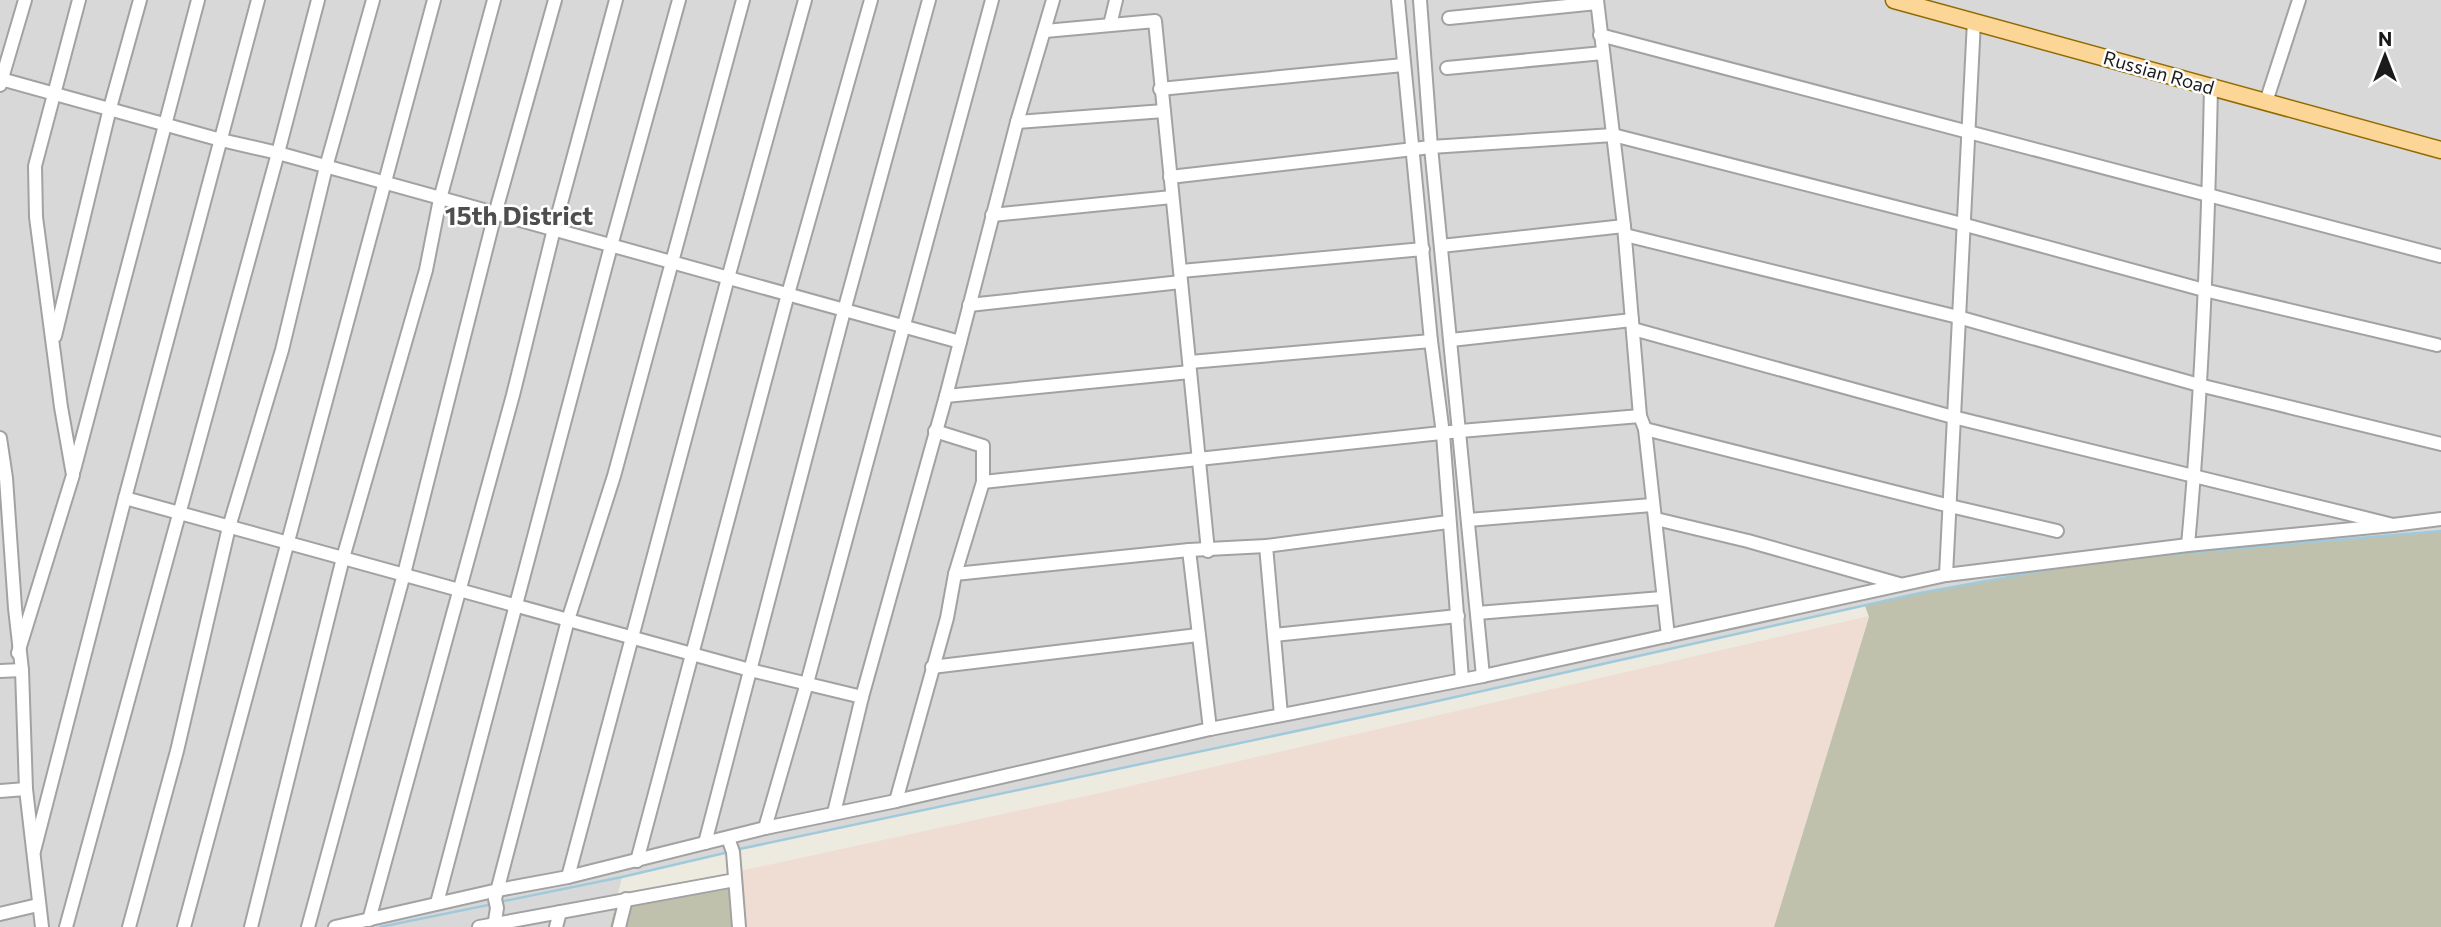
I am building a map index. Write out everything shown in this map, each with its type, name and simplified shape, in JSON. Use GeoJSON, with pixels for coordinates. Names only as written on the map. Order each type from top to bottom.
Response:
{"type":"FeatureCollection","features":[{"type":"Feature","properties":{"kind":"main road","name":"Russian Road"},"geometry":{"type":"LineString","coordinates":[[1894,0],[1930,4],[1974,21],[2441,149]]}},
{"type":"Feature","properties":{"kind":"street"},"geometry":{"type":"LineString","coordinates":[[25,0],[1,82],[54,93],[220,140],[278,153],[960,342]]}},
{"type":"Feature","properties":{"kind":"street"},"geometry":{"type":"LineString","coordinates":[[73,475],[61,407],[36,217],[35,166],[79,0]]}},
{"type":"Feature","properties":{"kind":"street"},"geometry":{"type":"LineString","coordinates":[[53,343],[110,108],[140,0]]}},
{"type":"Feature","properties":{"kind":"street"},"geometry":{"type":"LineString","coordinates":[[19,653],[73,475],[198,0]]}},
{"type":"Feature","properties":{"kind":"street"},"geometry":{"type":"LineString","coordinates":[[34,851],[258,0]]}},
{"type":"Feature","properties":{"kind":"street"},"geometry":{"type":"LineString","coordinates":[[66,927],[318,0]]}},
{"type":"Feature","properties":{"kind":"street"},"geometry":{"type":"LineString","coordinates":[[129,927],[177,751],[229,527],[282,350],[326,167],[373,0]]}},
{"type":"Feature","properties":{"kind":"street"},"geometry":{"type":"LineString","coordinates":[[184,927],[434,0]]}},
{"type":"Feature","properties":{"kind":"street"},"geometry":{"type":"LineString","coordinates":[[251,927],[343,558],[426,270],[440,199],[494,0]]}},
{"type":"Feature","properties":{"kind":"street"},"geometry":{"type":"LineString","coordinates":[[308,927],[404,574],[495,214],[555,0]]}},
{"type":"Feature","properties":{"kind":"street"},"geometry":{"type":"LineString","coordinates":[[369,920],[513,394],[554,229],[617,0]]}},
{"type":"Feature","properties":{"kind":"street"},"geometry":{"type":"LineString","coordinates":[[437,903],[679,0]]}},
{"type":"Feature","properties":{"kind":"street"},"geometry":{"type":"LineString","coordinates":[[494,925],[497,899],[568,620],[614,476],[743,0]]}},
{"type":"Feature","properties":{"kind":"street"},"geometry":{"type":"LineString","coordinates":[[568,877],[805,0]]}},
{"type":"Feature","properties":{"kind":"street"},"geometry":{"type":"LineString","coordinates":[[637,861],[788,294],[871,0]]}},
{"type":"Feature","properties":{"kind":"street"},"geometry":{"type":"LineString","coordinates":[[705,843],[844,311],[929,0]]}},
{"type":"Feature","properties":{"kind":"street"},"geometry":{"type":"LineString","coordinates":[[765,828],[807,683],[992,0]]}},
{"type":"Feature","properties":{"kind":"street"},"geometry":{"type":"LineString","coordinates":[[834,814],[862,697],[946,396],[1017,122],[1054,0]]}},
{"type":"Feature","properties":{"kind":"street"},"geometry":{"type":"LineString","coordinates":[[1110,25],[1116,0]]}},
{"type":"Feature","properties":{"kind":"street"},"geometry":{"type":"LineString","coordinates":[[1398,0],[1431,341],[1443,434],[1462,678]]}},
{"type":"Feature","properties":{"kind":"street"},"geometry":{"type":"LineString","coordinates":[[1420,0],[1431,147],[1483,676]]}},
{"type":"Feature","properties":{"kind":"street"},"geometry":{"type":"LineString","coordinates":[[2266,102],[2299,0]]}},
{"type":"Feature","properties":{"kind":"street"},"geometry":{"type":"LineString","coordinates":[[1449,18],[1597,1],[1625,230],[1640,416],[1656,519],[1668,636]]}},
{"type":"Feature","properties":{"kind":"street"},"geometry":{"type":"LineString","coordinates":[[1045,31],[1155,21],[1208,551]]}},
{"type":"Feature","properties":{"kind":"street"},"geometry":{"type":"LineString","coordinates":[[1946,575],[1974,21]]}},
{"type":"Feature","properties":{"kind":"street"},"geometry":{"type":"LineString","coordinates":[[1600,35],[2440,256]]}},
{"type":"Feature","properties":{"kind":"street"},"geometry":{"type":"LineString","coordinates":[[1447,68],[1603,52]]}},
{"type":"Feature","properties":{"kind":"street"},"geometry":{"type":"LineString","coordinates":[[1160,89],[1404,65]]}},
{"type":"Feature","properties":{"kind":"street"},"geometry":{"type":"LineString","coordinates":[[2188,545],[2209,196],[2211,87]]}},
{"type":"Feature","properties":{"kind":"street"},"geometry":{"type":"LineString","coordinates":[[1017,122],[1164,111]]}},
{"type":"Feature","properties":{"kind":"street"},"geometry":{"type":"LineString","coordinates":[[1170,177],[1431,147],[1612,135],[1962,224],[2204,290],[2437,345]]}},
{"type":"Feature","properties":{"kind":"street"},"geometry":{"type":"LineString","coordinates":[[992,215],[1172,197]]}},
{"type":"Feature","properties":{"kind":"street"},"geometry":{"type":"LineString","coordinates":[[1441,246],[1625,230],[1958,317],[2199,385],[2441,443]]}},
{"type":"Feature","properties":{"kind":"street"},"geometry":{"type":"LineString","coordinates":[[969,305],[1181,276],[1423,249]]}},
{"type":"Feature","properties":{"kind":"street"},"geometry":{"type":"LineString","coordinates":[[1451,340],[1632,325],[1952,417],[2393,525]]}},
{"type":"Feature","properties":{"kind":"street"},"geometry":{"type":"LineString","coordinates":[[946,396],[1431,341]]}},
{"type":"Feature","properties":{"kind":"street"},"geometry":{"type":"LineString","coordinates":[[983,482],[1460,431],[1640,416]]}},
{"type":"Feature","properties":{"kind":"street"},"geometry":{"type":"LineString","coordinates":[[1644,429],[2057,531]]}},
{"type":"Feature","properties":{"kind":"street"},"geometry":{"type":"LineString","coordinates":[[896,801],[947,618],[955,574],[983,482],[983,446],[935,431]]}},
{"type":"Feature","properties":{"kind":"street"},"geometry":{"type":"LineString","coordinates":[[0,438],[6,548],[22,670],[26,789],[38,905],[43,927]]}},
{"type":"Feature","properties":{"kind":"street"},"geometry":{"type":"LineString","coordinates":[[125,498],[750,670],[862,697]]}},
{"type":"Feature","properties":{"kind":"street"},"geometry":{"type":"LineString","coordinates":[[1468,520],[1652,505]]}},
{"type":"Feature","properties":{"kind":"street"},"geometry":{"type":"LineString","coordinates":[[1656,519],[1748,541],[1901,585]]}},
{"type":"Feature","properties":{"kind":"street"},"geometry":{"type":"LineString","coordinates":[[335,927],[437,903],[497,899],[568,877],[705,843],[730,841],[765,828],[1210,729],[1483,676],[1946,575],[2188,545],[2441,519]]}},
{"type":"Feature","properties":{"kind":"street"},"geometry":{"type":"LineString","coordinates":[[955,574],[1189,550],[1266,546],[1448,522]]}},
{"type":"Feature","properties":{"kind":"street"},"geometry":{"type":"LineString","coordinates":[[1266,546],[1281,715]]}},
{"type":"Feature","properties":{"kind":"street"},"geometry":{"type":"LineString","coordinates":[[1189,550],[1210,729]]}},
{"type":"Feature","properties":{"kind":"street"},"geometry":{"type":"LineString","coordinates":[[1478,613],[1662,598]]}},
{"type":"Feature","properties":{"kind":"street"},"geometry":{"type":"LineString","coordinates":[[0,609],[15,608]]}},
{"type":"Feature","properties":{"kind":"street"},"geometry":{"type":"LineString","coordinates":[[1274,635],[1458,616]]}},
{"type":"Feature","properties":{"kind":"street"},"geometry":{"type":"LineString","coordinates":[[932,667],[1198,635]]}},
{"type":"Feature","properties":{"kind":"street"},"geometry":{"type":"LineString","coordinates":[[0,671],[22,670]]}},
{"type":"Feature","properties":{"kind":"street"},"geometry":{"type":"LineString","coordinates":[[0,791],[26,789]]}},
{"type":"Feature","properties":{"kind":"street"},"geometry":{"type":"LineString","coordinates":[[730,841],[739,927]]}},
{"type":"Feature","properties":{"kind":"street"},"geometry":{"type":"LineString","coordinates":[[479,927],[735,876]]}},
{"type":"Feature","properties":{"kind":"street"},"geometry":{"type":"LineString","coordinates":[[619,927],[626,899]]}},
{"type":"Feature","properties":{"kind":"street"},"geometry":{"type":"LineString","coordinates":[[0,914],[38,905]]}},
{"type":"Feature","properties":{"kind":"street"},"geometry":{"type":"LineString","coordinates":[[556,927],[560,912]]}},
{"type":"Feature","properties":{"kind":"shaded area"},"geometry":{"type":"Polygon","coordinates":[[[0,0],[2441,0],[2441,531],[2101,560],[1920,593],[1424,704],[737,850],[622,877],[610,927],[0,927],[0,0]]]}},
{"type":"Feature","properties":{"kind":"shaded area"},"geometry":{"type":"Polygon","coordinates":[[[2441,531],[2441,927],[1774,927],[1869,617],[1865,606],[1920,593],[2101,560],[2441,531]]]}},
{"type":"Feature","properties":{"kind":"shaded area"},"geometry":{"type":"Polygon","coordinates":[[[1869,616],[1774,927],[739,927],[735,872],[1109,791],[1869,616]]]}},
{"type":"Feature","properties":{"kind":"shaded area"},"geometry":{"type":"Polygon","coordinates":[[[735,872],[739,927],[610,927],[618,895],[735,872]]]}},
{"type":"Feature","properties":{"kind":"waterway"},"geometry":{"type":"LineString","coordinates":[[2139,557],[2441,531]]}},
{"type":"Feature","properties":{"kind":"waterway"},"geometry":{"type":"LineString","coordinates":[[735,850],[1424,704],[1920,593],[2074,565]]}},
{"type":"Feature","properties":{"kind":"waterway"},"geometry":{"type":"LineString","coordinates":[[499,902],[729,852]]}},
{"type":"Feature","properties":{"kind":"waterway"},"geometry":{"type":"LineString","coordinates":[[380,927],[493,904]]}},
{"type":"Feature","properties":{"kind":"district","name":"15th District"},"geometry":{"type":"Point","coordinates":[519,214]}}]}
